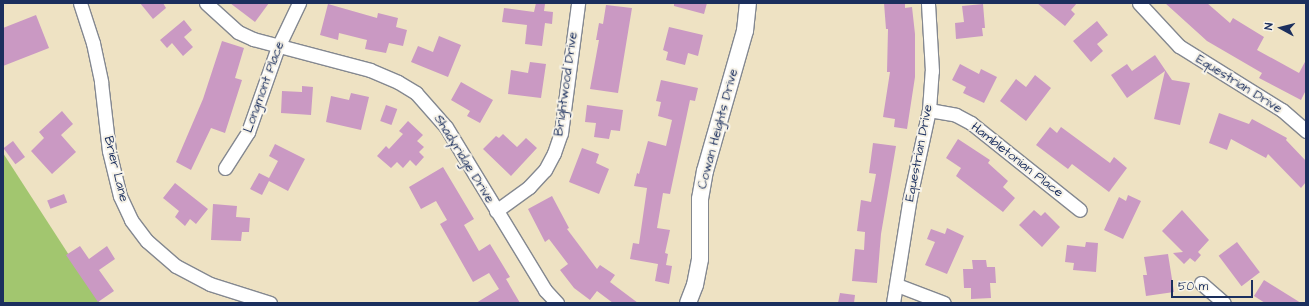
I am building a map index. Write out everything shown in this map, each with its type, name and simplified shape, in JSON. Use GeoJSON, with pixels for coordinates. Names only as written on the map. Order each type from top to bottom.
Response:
{"type":"FeatureCollection","features":[{"type":"Feature","properties":{"kind":"street","name":"Brier Lane"},"geometry":{"type":"LineString","coordinates":[[80,3],[93,43],[101,82],[109,151],[120,196],[130,220],[148,241],[176,266],[210,284],[270,303]]}},
{"type":"Feature","properties":{"kind":"street","name":"Shadyridge Drive"},"geometry":{"type":"LineString","coordinates":[[206,3],[238,32],[278,47],[370,70],[398,82],[416,93],[446,127],[496,211],[546,290],[557,303]]}},
{"type":"Feature","properties":{"kind":"street","name":"Longmont Place"},"geometry":{"type":"LineString","coordinates":[[225,168],[248,132],[278,47],[299,3]]}},
{"type":"Feature","properties":{"kind":"street","name":"Brightwood Drive"},"geometry":{"type":"LineString","coordinates":[[496,211],[529,188],[545,170],[554,153],[560,133],[578,3]]}},
{"type":"Feature","properties":{"kind":"street","name":"Cowan Heights Drive"},"geometry":{"type":"LineString","coordinates":[[688,303],[695,285],[700,259],[700,199],[705,170],[745,31],[748,3]]}},
{"type":"Feature","properties":{"kind":"street","name":"Equestrian Drive"},"geometry":{"type":"LineString","coordinates":[[893,303],[910,196],[928,110],[932,71],[928,3]]}},
{"type":"Feature","properties":{"kind":"street","name":"Equestrian Drive"},"geometry":{"type":"LineString","coordinates":[[1139,3],[1179,46],[1282,110],[1306,130]]}},
{"type":"Feature","properties":{"kind":"street","name":"Hambletonian Place"},"geometry":{"type":"LineString","coordinates":[[928,110],[956,115],[971,123],[1080,210]]}},
{"type":"Feature","properties":{"kind":"street"},"geometry":{"type":"LineString","coordinates":[[1201,283],[1224,303]]}},
{"type":"Feature","properties":{"kind":"street"},"geometry":{"type":"LineString","coordinates":[[897,285],[944,303]]}},
{"type":"Feature","properties":{"kind":"green space"},"geometry":{"type":"Polygon","coordinates":[[[3,153],[100,303],[3,303],[3,153]]]}},
{"type":"Feature","properties":{"kind":"building"},"geometry":{"type":"Polygon","coordinates":[[[140,3],[163,3],[166,8],[153,19],[140,3]]]}},
{"type":"Feature","properties":{"kind":"building"},"geometry":{"type":"Polygon","coordinates":[[[230,3],[269,3],[255,22],[230,3]]]}},
{"type":"Feature","properties":{"kind":"building"},"geometry":{"type":"Polygon","coordinates":[[[536,3],[545,4],[544,11],[553,12],[552,24],[545,23],[542,46],[525,44],[527,25],[502,22],[504,8],[534,12],[536,3]]]}},
{"type":"Feature","properties":{"kind":"building"},"geometry":{"type":"Polygon","coordinates":[[[674,3],[707,3],[704,14],[674,6],[674,3]]]}},
{"type":"Feature","properties":{"kind":"building"},"geometry":{"type":"Polygon","coordinates":[[[884,3],[905,3],[905,8],[912,7],[915,34],[915,77],[907,129],[894,127],[895,119],[883,117],[890,72],[887,72],[888,29],[886,29],[884,3]]]}},
{"type":"Feature","properties":{"kind":"building"},"geometry":{"type":"Polygon","coordinates":[[[1037,3],[1077,3],[1071,10],[1075,14],[1065,26],[1037,3]]]}},
{"type":"Feature","properties":{"kind":"building"},"geometry":{"type":"Polygon","coordinates":[[[1165,3],[1207,3],[1230,23],[1233,18],[1264,37],[1257,50],[1299,73],[1306,60],[1306,90],[1301,100],[1259,78],[1262,73],[1207,41],[1165,3]]]}},
{"type":"Feature","properties":{"kind":"building"},"geometry":{"type":"Polygon","coordinates":[[[328,4],[377,18],[378,13],[398,18],[396,27],[407,30],[403,46],[389,43],[386,53],[365,49],[367,40],[339,33],[338,40],[320,35],[328,4]]]}},
{"type":"Feature","properties":{"kind":"building"},"geometry":{"type":"Polygon","coordinates":[[[983,4],[985,28],[982,28],[983,36],[956,39],[955,23],[964,22],[962,6],[983,4]]]}},
{"type":"Feature","properties":{"kind":"building"},"geometry":{"type":"Polygon","coordinates":[[[606,5],[632,8],[618,93],[590,89],[599,40],[596,40],[599,23],[603,24],[606,5]]]}},
{"type":"Feature","properties":{"kind":"building"},"geometry":{"type":"Polygon","coordinates":[[[36,15],[49,48],[3,66],[3,28],[36,15]]]}},
{"type":"Feature","properties":{"kind":"building"},"geometry":{"type":"Polygon","coordinates":[[[184,20],[192,30],[184,37],[193,47],[183,56],[172,43],[167,48],[160,40],[184,20]]]}},
{"type":"Feature","properties":{"kind":"building"},"geometry":{"type":"Polygon","coordinates":[[[1097,21],[1108,35],[1097,44],[1103,51],[1091,62],[1073,41],[1097,21]]]}},
{"type":"Feature","properties":{"kind":"building"},"geometry":{"type":"Polygon","coordinates":[[[669,27],[703,35],[698,56],[688,53],[685,65],[666,60],[668,52],[663,50],[669,27]]]}},
{"type":"Feature","properties":{"kind":"building"},"geometry":{"type":"Polygon","coordinates":[[[439,36],[461,45],[448,77],[411,62],[418,46],[433,52],[439,36]]]}},
{"type":"Feature","properties":{"kind":"building"},"geometry":{"type":"Polygon","coordinates":[[[222,41],[244,48],[235,78],[242,80],[225,133],[211,128],[191,170],[176,162],[203,99],[222,41]]]}},
{"type":"Feature","properties":{"kind":"building"},"geometry":{"type":"Polygon","coordinates":[[[1155,55],[1172,80],[1190,83],[1180,125],[1154,119],[1165,71],[1127,98],[1111,75],[1127,64],[1132,71],[1155,55]]]}},
{"type":"Feature","properties":{"kind":"building"},"geometry":{"type":"Polygon","coordinates":[[[530,62],[546,64],[541,98],[508,94],[511,70],[528,73],[530,62]]]}},
{"type":"Feature","properties":{"kind":"building"},"geometry":{"type":"Polygon","coordinates":[[[960,64],[979,74],[981,69],[997,77],[984,103],[963,93],[966,87],[952,80],[960,64]]]}},
{"type":"Feature","properties":{"kind":"building"},"geometry":{"type":"Polygon","coordinates":[[[1035,75],[1051,88],[1026,121],[1000,101],[1016,79],[1026,87],[1035,75]]]}},
{"type":"Feature","properties":{"kind":"building"},"geometry":{"type":"Polygon","coordinates":[[[661,80],[698,88],[695,101],[690,100],[670,194],[663,193],[657,228],[670,230],[665,253],[668,254],[666,265],[672,266],[669,284],[655,281],[658,264],[630,259],[633,243],[639,244],[647,188],[634,186],[637,173],[639,174],[648,141],[666,146],[672,120],[658,116],[661,102],[656,101],[661,80]]]}},
{"type":"Feature","properties":{"kind":"building"},"geometry":{"type":"Polygon","coordinates":[[[461,82],[493,100],[480,123],[467,116],[470,111],[451,100],[461,82]]]}},
{"type":"Feature","properties":{"kind":"building"},"geometry":{"type":"Polygon","coordinates":[[[302,86],[313,87],[311,115],[281,113],[282,91],[302,92],[302,86]]]}},
{"type":"Feature","properties":{"kind":"building"},"geometry":{"type":"Polygon","coordinates":[[[351,93],[369,97],[361,130],[326,122],[331,96],[349,100],[351,93]]]}},
{"type":"Feature","properties":{"kind":"building"},"geometry":{"type":"Polygon","coordinates":[[[386,105],[397,109],[391,125],[380,121],[386,105]]]}},
{"type":"Feature","properties":{"kind":"building"},"geometry":{"type":"Polygon","coordinates":[[[587,105],[623,110],[620,131],[611,130],[609,139],[594,137],[596,123],[585,122],[587,105]]]}},
{"type":"Feature","properties":{"kind":"building"},"geometry":{"type":"Polygon","coordinates":[[[62,111],[73,124],[61,135],[76,152],[52,174],[31,151],[44,138],[39,132],[62,111]]]}},
{"type":"Feature","properties":{"kind":"building"},"geometry":{"type":"Polygon","coordinates":[[[1219,113],[1249,124],[1252,119],[1287,138],[1286,140],[1306,161],[1306,182],[1301,188],[1268,154],[1266,158],[1231,139],[1227,150],[1209,143],[1219,113]]]}},
{"type":"Feature","properties":{"kind":"building"},"geometry":{"type":"Polygon","coordinates":[[[408,121],[423,135],[417,141],[424,147],[419,152],[424,157],[416,166],[410,160],[403,168],[397,162],[391,168],[377,156],[386,146],[389,149],[403,134],[399,131],[408,121]]]}},
{"type":"Feature","properties":{"kind":"building"},"geometry":{"type":"Polygon","coordinates":[[[1050,127],[1057,133],[1061,127],[1110,163],[1114,157],[1127,168],[1109,192],[1072,164],[1068,169],[1036,145],[1050,127]]]}},
{"type":"Feature","properties":{"kind":"building"},"geometry":{"type":"Polygon","coordinates":[[[503,134],[517,147],[526,138],[537,148],[511,176],[483,149],[496,136],[499,138],[503,134]]]}},
{"type":"Feature","properties":{"kind":"building"},"geometry":{"type":"Polygon","coordinates":[[[958,139],[990,160],[988,163],[1008,181],[1003,187],[1015,198],[1003,212],[956,176],[961,168],[946,158],[958,139]]]}},
{"type":"Feature","properties":{"kind":"building"},"geometry":{"type":"Polygon","coordinates":[[[13,141],[25,157],[15,164],[3,148],[13,141]]]}},
{"type":"Feature","properties":{"kind":"building"},"geometry":{"type":"Polygon","coordinates":[[[873,143],[896,146],[881,234],[877,283],[852,281],[855,249],[864,250],[865,232],[857,231],[861,200],[871,202],[876,174],[869,173],[873,143]]]}},
{"type":"Feature","properties":{"kind":"building"},"geometry":{"type":"Polygon","coordinates":[[[275,144],[305,159],[288,191],[269,181],[262,195],[250,189],[259,173],[269,178],[278,161],[269,156],[275,144]]]}},
{"type":"Feature","properties":{"kind":"building"},"geometry":{"type":"Polygon","coordinates":[[[582,148],[599,154],[596,163],[609,169],[599,194],[569,182],[582,148]]]}},
{"type":"Feature","properties":{"kind":"building"},"geometry":{"type":"Polygon","coordinates":[[[443,167],[474,219],[464,225],[479,251],[490,244],[510,277],[506,279],[520,303],[476,303],[499,289],[489,273],[473,282],[440,224],[447,220],[436,201],[421,209],[409,187],[443,167]]]}},
{"type":"Feature","properties":{"kind":"building"},"geometry":{"type":"Polygon","coordinates":[[[175,183],[208,209],[196,224],[190,219],[185,226],[175,217],[179,211],[163,198],[175,183]]]}},
{"type":"Feature","properties":{"kind":"building"},"geometry":{"type":"Polygon","coordinates":[[[64,194],[67,202],[50,209],[47,200],[64,194]]]}},
{"type":"Feature","properties":{"kind":"building"},"geometry":{"type":"Polygon","coordinates":[[[1128,195],[1141,201],[1123,239],[1104,230],[1119,197],[1126,201],[1128,195]]]}},
{"type":"Feature","properties":{"kind":"building"},"geometry":{"type":"Polygon","coordinates":[[[552,196],[569,228],[567,229],[597,269],[600,265],[615,275],[610,282],[638,303],[613,303],[597,291],[590,300],[574,288],[560,270],[568,264],[549,239],[545,242],[528,209],[552,196]]]}},
{"type":"Feature","properties":{"kind":"building"},"geometry":{"type":"Polygon","coordinates":[[[213,204],[237,206],[236,217],[250,218],[249,232],[242,232],[241,241],[211,240],[213,204]]]}},
{"type":"Feature","properties":{"kind":"building"},"geometry":{"type":"Polygon","coordinates":[[[1034,210],[1041,216],[1045,212],[1060,227],[1042,247],[1019,225],[1034,210]]]}},
{"type":"Feature","properties":{"kind":"building"},"geometry":{"type":"Polygon","coordinates":[[[1182,210],[1209,240],[1198,252],[1201,255],[1195,262],[1190,258],[1184,264],[1173,253],[1183,252],[1162,231],[1182,210]]]}},
{"type":"Feature","properties":{"kind":"building"},"geometry":{"type":"Polygon","coordinates":[[[947,228],[964,236],[947,274],[925,265],[935,242],[927,239],[931,229],[945,234],[947,228]]]}},
{"type":"Feature","properties":{"kind":"building"},"geometry":{"type":"Polygon","coordinates":[[[1086,242],[1098,243],[1096,272],[1073,270],[1074,263],[1065,262],[1067,245],[1085,247],[1086,242]]]}},
{"type":"Feature","properties":{"kind":"building"},"geometry":{"type":"Polygon","coordinates":[[[1237,242],[1260,272],[1242,286],[1219,256],[1237,242]]]}},
{"type":"Feature","properties":{"kind":"building"},"geometry":{"type":"Polygon","coordinates":[[[80,246],[89,259],[107,246],[115,259],[99,270],[114,291],[98,302],[66,255],[80,246]]]}},
{"type":"Feature","properties":{"kind":"building"},"geometry":{"type":"Polygon","coordinates":[[[1168,254],[1174,292],[1146,296],[1143,275],[1147,275],[1144,257],[1168,254]]]}},
{"type":"Feature","properties":{"kind":"building"},"geometry":{"type":"Polygon","coordinates":[[[972,260],[986,260],[987,267],[995,267],[996,283],[990,283],[991,298],[971,299],[971,288],[964,288],[963,269],[973,269],[972,260]]]}},
{"type":"Feature","properties":{"kind":"building"},"geometry":{"type":"Polygon","coordinates":[[[1264,280],[1301,303],[1265,303],[1254,296],[1264,280]]]}},
{"type":"Feature","properties":{"kind":"building"},"geometry":{"type":"Polygon","coordinates":[[[840,293],[855,295],[854,303],[838,303],[840,293]]]}}]}
